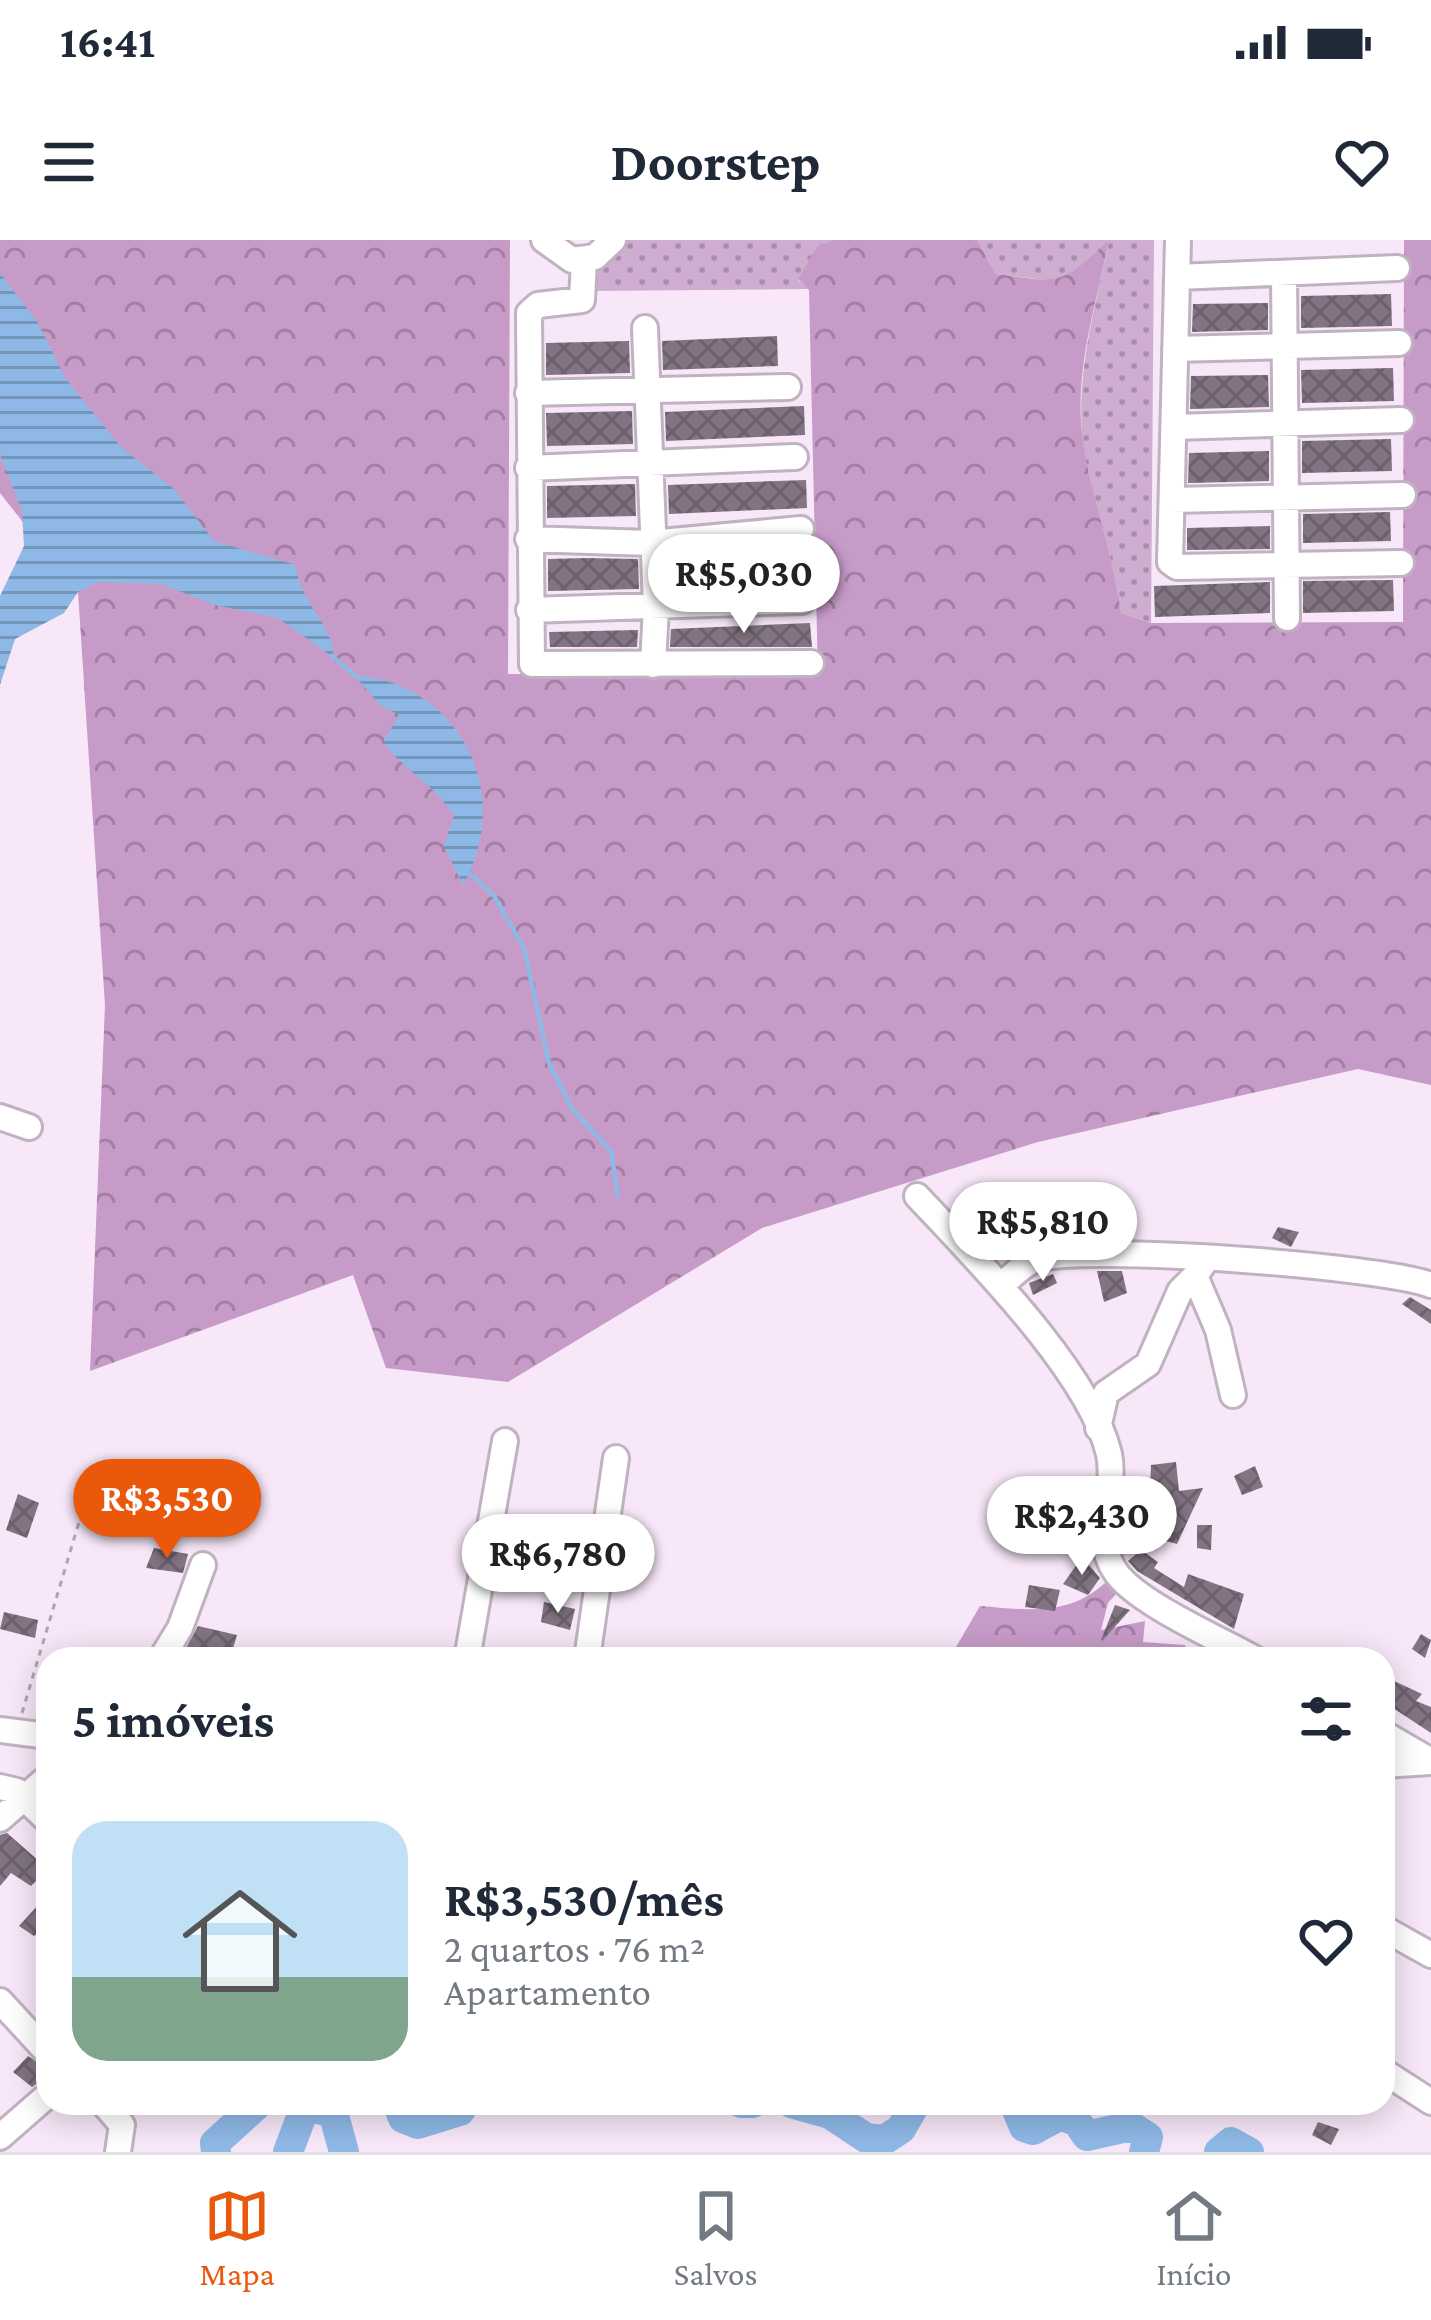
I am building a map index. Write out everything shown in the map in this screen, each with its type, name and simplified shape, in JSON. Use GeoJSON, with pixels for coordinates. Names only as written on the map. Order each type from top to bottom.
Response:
{"type":"FeatureCollection","features":[{"type":"Feature","properties":{"kind":"street"},"geometry":{"type":"LineString","coordinates":[[544,240],[562,256],[584,260],[613,240]]}},
{"type":"Feature","properties":{"kind":"street"},"geometry":{"type":"LineString","coordinates":[[1178,240],[1173,566],[1401,563]]}},
{"type":"Feature","properties":{"kind":"street"},"geometry":{"type":"LineString","coordinates":[[584,260],[582,300],[538,305],[529,313],[530,660],[536,667],[811,663]]}},
{"type":"Feature","properties":{"kind":"street"},"geometry":{"type":"LineString","coordinates":[[1177,278],[1397,268]]}},
{"type":"Feature","properties":{"kind":"street"},"geometry":{"type":"LineString","coordinates":[[1284,273],[1287,618]]}},
{"type":"Feature","properties":{"kind":"street"},"geometry":{"type":"LineString","coordinates":[[645,328],[656,606],[652,665]]}},
{"type":"Feature","properties":{"kind":"street"},"geometry":{"type":"LineString","coordinates":[[1175,349],[1399,343]]}},
{"type":"Feature","properties":{"kind":"street"},"geometry":{"type":"LineString","coordinates":[[528,393],[788,386]]}},
{"type":"Feature","properties":{"kind":"street"},"geometry":{"type":"LineString","coordinates":[[1174,427],[1401,420]]}},
{"type":"Feature","properties":{"kind":"street"},"geometry":{"type":"LineString","coordinates":[[528,468],[795,458]]}},
{"type":"Feature","properties":{"kind":"street"},"geometry":{"type":"LineString","coordinates":[[1173,500],[1403,495]]}},
{"type":"Feature","properties":{"kind":"street"},"geometry":{"type":"LineString","coordinates":[[529,539],[650,543],[801,529]]}},
{"type":"Feature","properties":{"kind":"street"},"geometry":{"type":"LineString","coordinates":[[529,610],[802,601]]}},
{"type":"Feature","properties":{"kind":"street"},"geometry":{"type":"LineString","coordinates":[[0,1117],[29,1127]]}},
{"type":"Feature","properties":{"kind":"street"},"geometry":{"type":"LineString","coordinates":[[916,1196],[1001,1286],[1058,1360],[1098,1429],[1110,1465],[1105,1544],[1117,1575],[1235,1647]]}},
{"type":"Feature","properties":{"kind":"street"},"geometry":{"type":"LineString","coordinates":[[1001,1286],[1043,1258],[1201,1269],[1352,1269],[1431,1285]]}},
{"type":"Feature","properties":{"kind":"street"},"geometry":{"type":"LineString","coordinates":[[1201,1269],[1233,1394]]}},
{"type":"Feature","properties":{"kind":"street"},"geometry":{"type":"LineString","coordinates":[[1098,1429],[1106,1394],[1148,1364],[1180,1291],[1201,1269]]}},
{"type":"Feature","properties":{"kind":"street"},"geometry":{"type":"LineString","coordinates":[[468,1647],[505,1441]]}},
{"type":"Feature","properties":{"kind":"street"},"geometry":{"type":"LineString","coordinates":[[589,1647],[616,1458]]}},
{"type":"Feature","properties":{"kind":"street"},"geometry":{"type":"LineString","coordinates":[[168,1647],[203,1565]]}},
{"type":"Feature","properties":{"kind":"street"},"geometry":{"type":"LineString","coordinates":[[1395,1740],[1431,1761]]}},
{"type":"Feature","properties":{"kind":"street"},"geometry":{"type":"LineString","coordinates":[[1395,1764],[1431,1761]]}},
{"type":"Feature","properties":{"kind":"street"},"geometry":{"type":"LineString","coordinates":[[0,1787],[24,1797],[36,1809]]}},
{"type":"Feature","properties":{"kind":"street"},"geometry":{"type":"LineString","coordinates":[[0,1819],[36,1787]]}},
{"type":"Feature","properties":{"kind":"street"},"geometry":{"type":"LineString","coordinates":[[1395,1935],[1431,1955]]}},
{"type":"Feature","properties":{"kind":"street"},"geometry":{"type":"LineString","coordinates":[[0,2001],[36,2040]]}},
{"type":"Feature","properties":{"kind":"street"},"geometry":{"type":"LineString","coordinates":[[1395,2079],[1431,2102]]}},
{"type":"Feature","properties":{"kind":"street"},"geometry":{"type":"LineString","coordinates":[[0,2138],[36,2106]]}},
{"type":"Feature","properties":{"kind":"street"},"geometry":{"type":"LineString","coordinates":[[113,2115],[122,2126],[118,2152]]}},
{"type":"Feature","properties":{"kind":"path"},"geometry":{"type":"LineString","coordinates":[[36,1647],[85,1502]]}},
{"type":"Feature","properties":{"kind":"path"},"geometry":{"type":"LineString","coordinates":[[8,1731],[36,1648]]}},
{"type":"Feature","properties":{"kind":"shaded area"},"geometry":{"type":"Polygon","coordinates":[[[619,240],[833,240],[817,246],[798,280],[809,289],[590,291],[589,266],[619,240]]]}},
{"type":"Feature","properties":{"kind":"shaded area"},"geometry":{"type":"Polygon","coordinates":[[[977,240],[1154,240],[1151,623],[1121,613],[1082,433],[1085,360],[1109,241],[1081,271],[1053,281],[996,274],[977,240]]]}},
{"type":"Feature","properties":{"kind":"green space"},"geometry":{"type":"Polygon","coordinates":[[[0,240],[510,240],[508,674],[818,676],[809,290],[798,279],[817,246],[833,240],[977,240],[996,274],[1048,279],[1080,266],[1109,240],[1087,340],[1081,416],[1121,613],[1151,623],[1403,622],[1404,240],[1431,240],[1431,1085],[1358,1069],[1038,1142],[762,1228],[508,1382],[386,1368],[353,1275],[90,1371],[105,1005],[78,592],[0,493],[0,240]]]}},
{"type":"Feature","properties":{"kind":"green space"},"geometry":{"type":"Polygon","coordinates":[[[1109,1579],[1118,1592],[1108,1603],[1101,1630],[1145,1621],[1143,1642],[1186,1647],[956,1647],[980,1606],[1049,1608],[1095,1591],[1109,1579]]]}},
{"type":"Feature","properties":{"kind":"water"},"geometry":{"type":"Polygon","coordinates":[[[0,273],[38,323],[65,378],[122,448],[174,489],[214,541],[296,565],[303,590],[328,633],[334,658],[278,618],[215,605],[161,584],[99,582],[78,592],[64,613],[15,639],[0,685],[0,596],[24,546],[22,511],[0,455],[0,273]]]}},
{"type":"Feature","properties":{"kind":"water"},"geometry":{"type":"Polygon","coordinates":[[[354,675],[391,683],[423,698],[449,721],[468,749],[479,781],[483,815],[478,850],[463,885],[444,846],[454,815],[383,742],[399,715],[380,705],[354,675]]]}},
{"type":"Feature","properties":{"kind":"building"},"geometry":{"type":"Polygon","coordinates":[[[1391,294],[1392,326],[1301,328],[1301,296],[1391,294]]]}},
{"type":"Feature","properties":{"kind":"building"},"geometry":{"type":"Polygon","coordinates":[[[1268,303],[1268,330],[1192,332],[1193,304],[1268,303]]]}},
{"type":"Feature","properties":{"kind":"building"},"geometry":{"type":"Polygon","coordinates":[[[777,336],[778,366],[663,370],[662,341],[777,336]]]}},
{"type":"Feature","properties":{"kind":"building"},"geometry":{"type":"Polygon","coordinates":[[[629,341],[630,373],[546,375],[546,343],[629,341]]]}},
{"type":"Feature","properties":{"kind":"building"},"geometry":{"type":"Polygon","coordinates":[[[1393,368],[1394,401],[1302,403],[1301,370],[1393,368]]]}},
{"type":"Feature","properties":{"kind":"building"},"geometry":{"type":"Polygon","coordinates":[[[1268,375],[1269,407],[1190,409],[1191,376],[1268,375]]]}},
{"type":"Feature","properties":{"kind":"building"},"geometry":{"type":"Polygon","coordinates":[[[804,406],[805,435],[666,441],[665,412],[804,406]]]}},
{"type":"Feature","properties":{"kind":"building"},"geometry":{"type":"Polygon","coordinates":[[[632,411],[633,444],[547,446],[546,413],[632,411]]]}},
{"type":"Feature","properties":{"kind":"building"},"geometry":{"type":"Polygon","coordinates":[[[1391,439],[1392,471],[1302,473],[1302,441],[1391,439]]]}},
{"type":"Feature","properties":{"kind":"building"},"geometry":{"type":"Polygon","coordinates":[[[1269,451],[1269,481],[1188,483],[1189,453],[1269,451]]]}},
{"type":"Feature","properties":{"kind":"building"},"geometry":{"type":"Polygon","coordinates":[[[806,480],[807,508],[669,514],[668,485],[806,480]]]}},
{"type":"Feature","properties":{"kind":"building"},"geometry":{"type":"Polygon","coordinates":[[[635,484],[636,516],[547,518],[547,486],[635,484]]]}},
{"type":"Feature","properties":{"kind":"building"},"geometry":{"type":"Polygon","coordinates":[[[1390,512],[1391,541],[1303,543],[1303,514],[1390,512]]]}},
{"type":"Feature","properties":{"kind":"building"},"geometry":{"type":"Polygon","coordinates":[[[1270,526],[1270,549],[1187,550],[1187,528],[1270,526]]]}},
{"type":"Feature","properties":{"kind":"building"},"geometry":{"type":"Polygon","coordinates":[[[810,550],[812,579],[672,585],[671,558],[810,550]]]}},
{"type":"Feature","properties":{"kind":"building"},"geometry":{"type":"Polygon","coordinates":[[[548,559],[638,559],[639,589],[548,591],[548,559]]]}},
{"type":"Feature","properties":{"kind":"building"},"geometry":{"type":"Polygon","coordinates":[[[1393,580],[1394,611],[1303,613],[1303,581],[1393,580]]]}},
{"type":"Feature","properties":{"kind":"building"},"geometry":{"type":"Polygon","coordinates":[[[1270,582],[1270,613],[1155,617],[1154,586],[1270,582]]]}},
{"type":"Feature","properties":{"kind":"building"},"geometry":{"type":"Polygon","coordinates":[[[810,623],[812,647],[670,647],[671,629],[810,623]]]}},
{"type":"Feature","properties":{"kind":"building"},"geometry":{"type":"Polygon","coordinates":[[[638,630],[637,647],[550,647],[549,632],[638,630]]]}},
{"type":"Feature","properties":{"kind":"building"},"geometry":{"type":"Polygon","coordinates":[[[1095,1210],[1115,1210],[1115,1238],[1093,1238],[1095,1210]]]}},
{"type":"Feature","properties":{"kind":"building"},"geometry":{"type":"Polygon","coordinates":[[[1278,1227],[1299,1232],[1291,1247],[1272,1238],[1278,1227]]]}},
{"type":"Feature","properties":{"kind":"building"},"geometry":{"type":"Polygon","coordinates":[[[1097,1271],[1122,1271],[1127,1293],[1104,1302],[1097,1271]]]}},
{"type":"Feature","properties":{"kind":"building"},"geometry":{"type":"Polygon","coordinates":[[[1053,1274],[1057,1283],[1033,1295],[1029,1283],[1053,1274]]]}},
{"type":"Feature","properties":{"kind":"building"},"geometry":{"type":"Polygon","coordinates":[[[1410,1297],[1431,1310],[1431,1324],[1402,1304],[1410,1297]]]}},
{"type":"Feature","properties":{"kind":"building"},"geometry":{"type":"Polygon","coordinates":[[[1176,1462],[1179,1491],[1203,1488],[1177,1544],[1148,1536],[1151,1465],[1176,1462]]]}},
{"type":"Feature","properties":{"kind":"building"},"geometry":{"type":"Polygon","coordinates":[[[1255,1466],[1263,1487],[1242,1495],[1234,1476],[1255,1466]]]}},
{"type":"Feature","properties":{"kind":"building"},"geometry":{"type":"Polygon","coordinates":[[[18,1494],[39,1503],[27,1538],[6,1530],[18,1494]]]}},
{"type":"Feature","properties":{"kind":"building"},"geometry":{"type":"Polygon","coordinates":[[[1197,1525],[1212,1525],[1211,1550],[1197,1548],[1197,1525]]]}},
{"type":"Feature","properties":{"kind":"building"},"geometry":{"type":"Polygon","coordinates":[[[154,1548],[188,1554],[183,1573],[146,1568],[154,1548]]]}},
{"type":"Feature","properties":{"kind":"building"},"geometry":{"type":"Polygon","coordinates":[[[1141,1550],[1158,1562],[1154,1568],[1184,1587],[1188,1574],[1244,1594],[1234,1629],[1137,1571],[1128,1561],[1141,1550]]]}},
{"type":"Feature","properties":{"kind":"building"},"geometry":{"type":"Polygon","coordinates":[[[1082,1557],[1100,1578],[1088,1595],[1063,1584],[1082,1557]]]}},
{"type":"Feature","properties":{"kind":"building"},"geometry":{"type":"Polygon","coordinates":[[[1029,1585],[1060,1590],[1055,1611],[1025,1607],[1029,1585]]]}},
{"type":"Feature","properties":{"kind":"building"},"geometry":{"type":"Polygon","coordinates":[[[544,1602],[575,1609],[570,1630],[541,1622],[544,1602]]]}},
{"type":"Feature","properties":{"kind":"building"},"geometry":{"type":"Polygon","coordinates":[[[1115,1605],[1130,1610],[1102,1641],[1101,1640],[1115,1605]]]}},
{"type":"Feature","properties":{"kind":"building"},"geometry":{"type":"Polygon","coordinates":[[[4,1612],[38,1620],[35,1638],[0,1629],[4,1612]]]}},
{"type":"Feature","properties":{"kind":"building"},"geometry":{"type":"Polygon","coordinates":[[[198,1626],[237,1635],[234,1647],[187,1647],[198,1626]]]}},
{"type":"Feature","properties":{"kind":"building"},"geometry":{"type":"Polygon","coordinates":[[[1421,1634],[1431,1640],[1425,1658],[1412,1649],[1421,1634]]]}},
{"type":"Feature","properties":{"kind":"building"},"geometry":{"type":"Polygon","coordinates":[[[1395,1681],[1422,1694],[1416,1701],[1431,1707],[1431,1733],[1395,1709],[1395,1681]]]}},
{"type":"Feature","properties":{"kind":"building"},"geometry":{"type":"Polygon","coordinates":[[[7,1833],[36,1858],[36,1881],[31,1886],[11,1873],[0,1886],[0,1835],[7,1833]]]}},
{"type":"Feature","properties":{"kind":"building"},"geometry":{"type":"Polygon","coordinates":[[[36,1907],[36,1934],[19,1926],[36,1907]]]}},
{"type":"Feature","properties":{"kind":"building"},"geometry":{"type":"Polygon","coordinates":[[[28,2056],[36,2061],[36,2084],[32,2087],[13,2072],[28,2056]]]}},
{"type":"Feature","properties":{"kind":"building"},"geometry":{"type":"Polygon","coordinates":[[[1318,2122],[1339,2129],[1331,2145],[1312,2135],[1318,2122]]]}},
{"type":"Feature","properties":{"kind":"waterway"},"geometry":{"type":"LineString","coordinates":[[332,656],[355,676]]}},
{"type":"Feature","properties":{"kind":"waterway"},"geometry":{"type":"LineString","coordinates":[[469,872],[494,896],[524,948],[549,1063],[572,1109],[611,1151],[618,1196]]}},
{"type":"Feature","properties":{"kind":"waterway"},"geometry":{"type":"LineString","coordinates":[[216,2152],[215,2143],[246,2115]]}},
{"type":"Feature","properties":{"kind":"waterway"},"geometry":{"type":"LineString","coordinates":[[288,2152],[302,2115]]}},
{"type":"Feature","properties":{"kind":"waterway"},"geometry":{"type":"LineString","coordinates":[[334,2115],[344,2152]]}},
{"type":"Feature","properties":{"kind":"waterway"},"geometry":{"type":"LineString","coordinates":[[402,2115],[418,2124],[447,2115]]}},
{"type":"Feature","properties":{"kind":"waterway"},"geometry":{"type":"LineString","coordinates":[[832,2115],[866,2138],[884,2140],[901,2129],[909,2115]]}},
{"type":"Feature","properties":{"kind":"waterway"},"geometry":{"type":"LineString","coordinates":[[1019,2115],[1024,2127],[1033,2130],[1061,2115]]}},
{"type":"Feature","properties":{"kind":"waterway"},"geometry":{"type":"LineString","coordinates":[[1061,2115],[1077,2122],[1087,2136],[1131,2126],[1148,2137],[1144,2152]]}},
{"type":"Feature","properties":{"kind":"waterway"},"geometry":{"type":"LineString","coordinates":[[1219,2152],[1231,2142],[1249,2152]]}}]}
